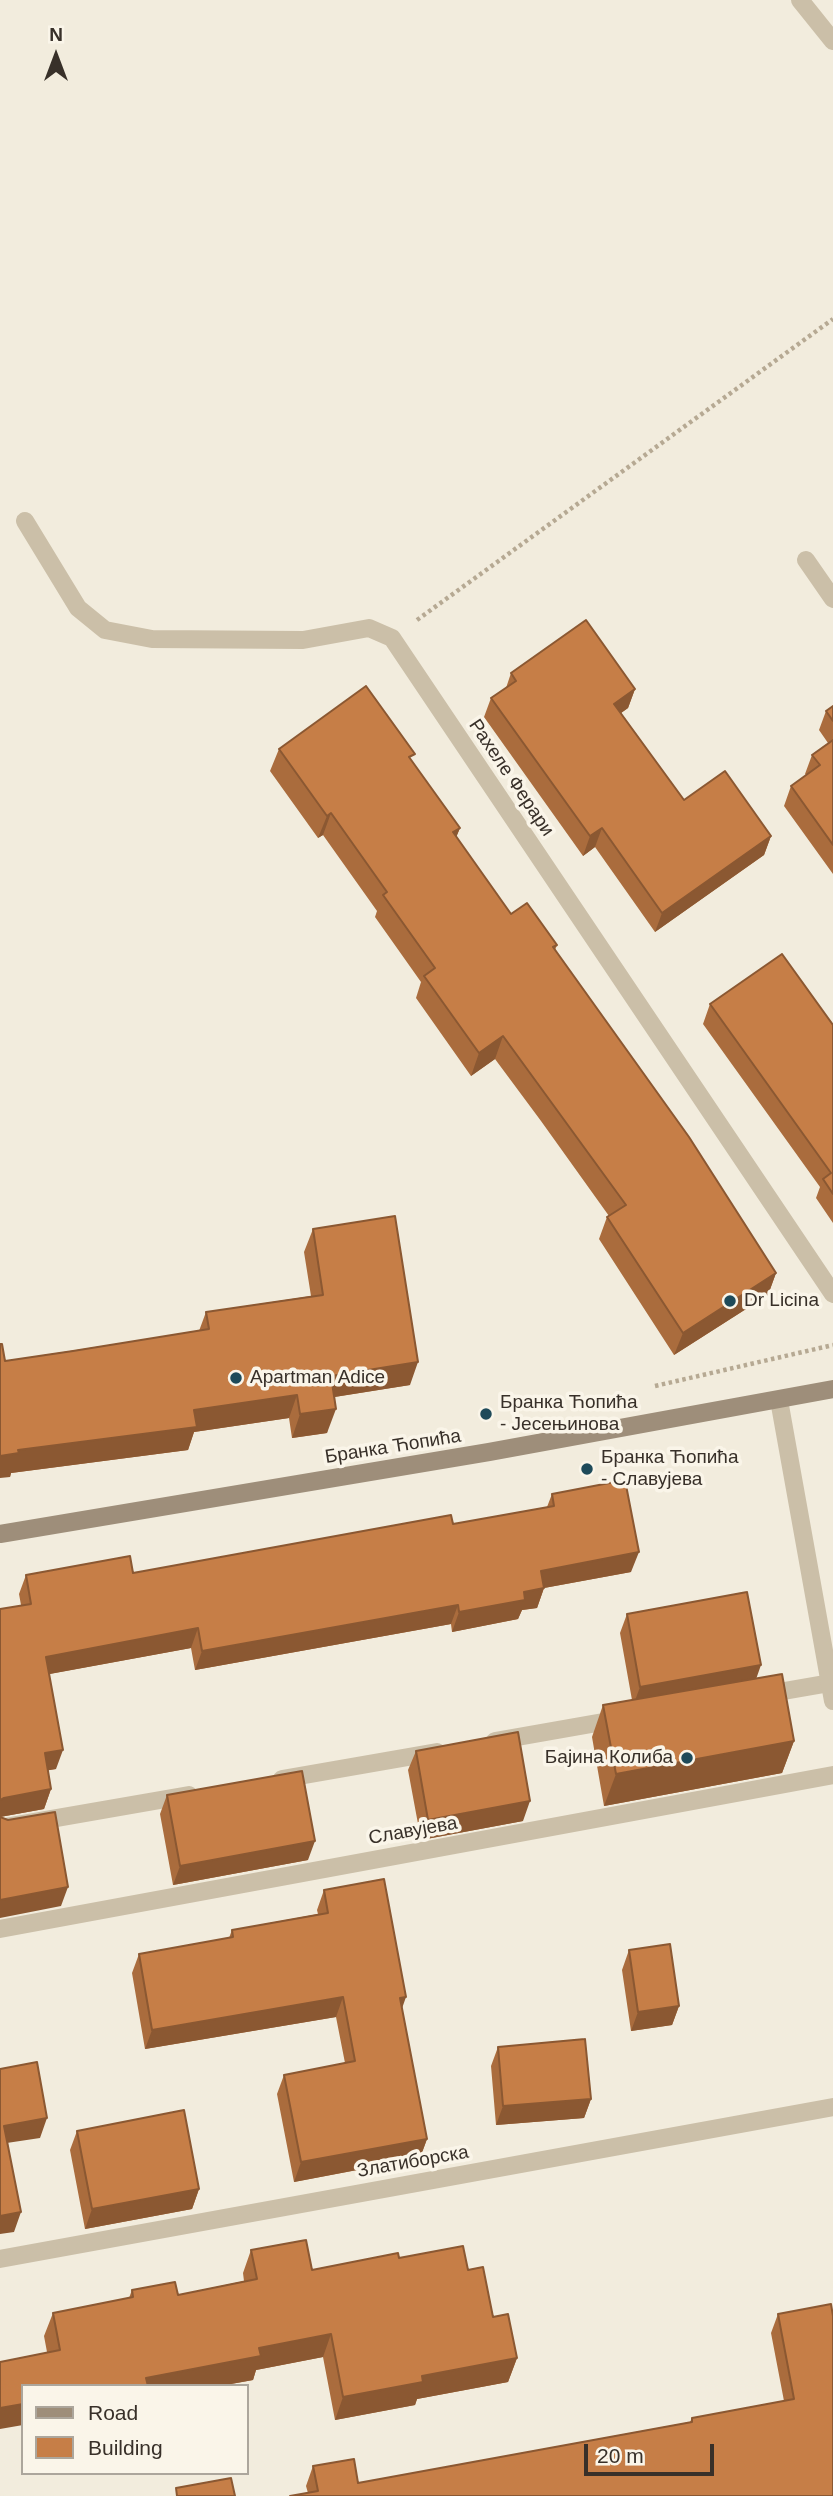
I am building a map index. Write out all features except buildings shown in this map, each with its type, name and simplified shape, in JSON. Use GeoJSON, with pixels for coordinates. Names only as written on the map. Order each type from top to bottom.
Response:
{"type":"FeatureCollection","features":[{"type":"Feature","properties":{"kind":"street"},"geometry":{"type":"LineString","coordinates":[[800,0],[833,41]]}},
{"type":"Feature","properties":{"kind":"street"},"geometry":{"type":"LineString","coordinates":[[25,521],[78,608],[105,630],[152,639],[303,640],[369,628],[392,638]]}},
{"type":"Feature","properties":{"kind":"street"},"geometry":{"type":"LineString","coordinates":[[806,560],[833,599]]}},
{"type":"Feature","properties":{"kind":"street","name":"Рахеле Ферари"},"geometry":{"type":"LineString","coordinates":[[392,638],[833,1294]]}},
{"type":"Feature","properties":{"kind":"street","name":"Бранка Ћопића"},"geometry":{"type":"LineString","coordinates":[[0,1534],[489,1452],[833,1389]]}},
{"type":"Feature","properties":{"kind":"street"},"geometry":{"type":"LineString","coordinates":[[740,1698],[831,1692],[779,1400]]}},
{"type":"Feature","properties":{"kind":"street"},"geometry":{"type":"LineString","coordinates":[[483,1744],[632,1717]]}},
{"type":"Feature","properties":{"kind":"street"},"geometry":{"type":"LineString","coordinates":[[267,1782],[456,1748]]}},
{"type":"Feature","properties":{"kind":"street","name":"Славујева"},"geometry":{"type":"LineString","coordinates":[[0,1928],[833,1775]]}},
{"type":"Feature","properties":{"kind":"street"},"geometry":{"type":"LineString","coordinates":[[0,1828],[200,1793]]}},
{"type":"Feature","properties":{"kind":"street","name":"Златиборска"},"geometry":{"type":"LineString","coordinates":[[0,2259],[833,2107]]}},
{"type":"Feature","properties":{"kind":"path"},"geometry":{"type":"LineString","coordinates":[[392,638],[833,319]]}},
{"type":"Feature","properties":{"kind":"place","name":"Dr Licina"},"geometry":{"type":"Point","coordinates":[730,1301]}},
{"type":"Feature","properties":{"kind":"place","name":"Apartman Adice"},"geometry":{"type":"Point","coordinates":[236,1378]}},
{"type":"Feature","properties":{"kind":"place","name":"Бранка Ћопића - Јесењинова"},"geometry":{"type":"Point","coordinates":[486,1414]}},
{"type":"Feature","properties":{"kind":"place","name":"Бранка Ћопића - Славујева"},"geometry":{"type":"Point","coordinates":[587,1469]}},
{"type":"Feature","properties":{"kind":"place","name":"Бајина Колиба"},"geometry":{"type":"Point","coordinates":[687,1758]}}]}
